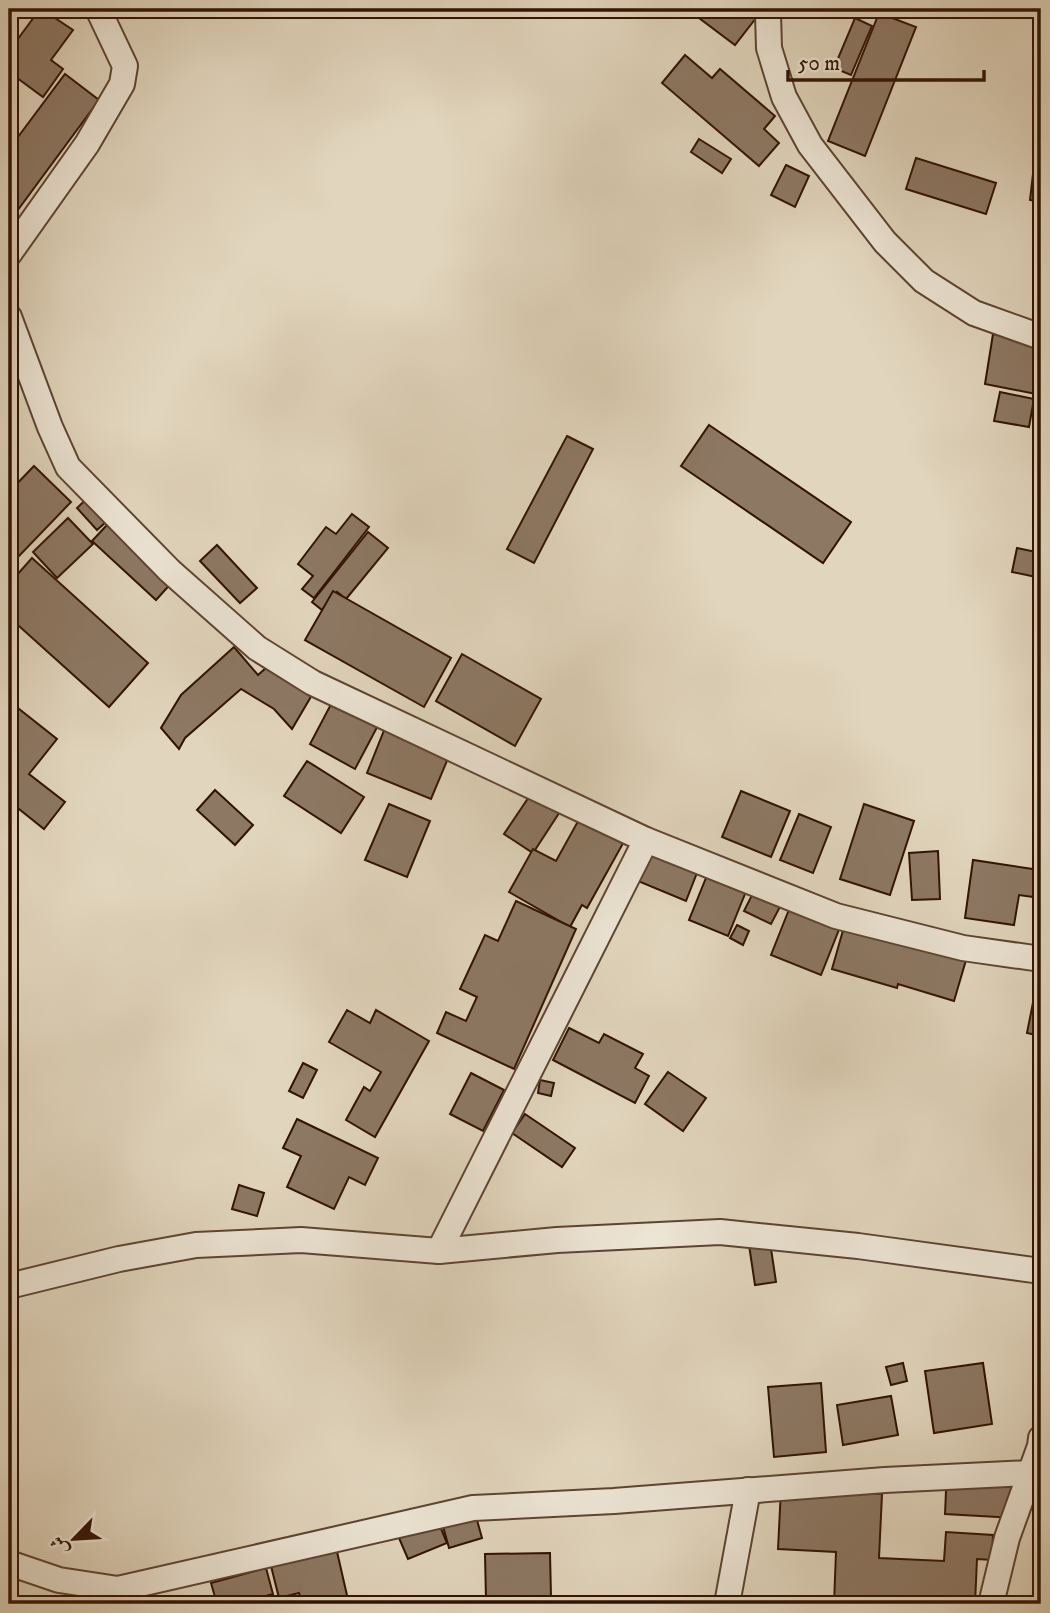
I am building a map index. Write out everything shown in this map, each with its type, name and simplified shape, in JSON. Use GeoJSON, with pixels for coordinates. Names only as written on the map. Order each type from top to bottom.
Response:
{"type":"FeatureCollection","features":[{"type":"Feature","properties":{"kind":"street"},"geometry":{"type":"LineString","coordinates":[[9,254],[87,144],[122,84],[125,65],[98,9]]}},
{"type":"Feature","properties":{"kind":"street"},"geometry":{"type":"LineString","coordinates":[[771,9],[768,14],[769,48],[783,97],[810,145],[885,242],[924,281],[974,313],[1041,337]]}},
{"type":"Feature","properties":{"kind":"street"},"geometry":{"type":"LineString","coordinates":[[9,317],[50,427],[68,467],[170,571],[257,648],[313,683],[646,840],[836,916],[963,948],[1041,959]]}},
{"type":"Feature","properties":{"kind":"street"},"geometry":{"type":"LineString","coordinates":[[439,1251],[646,840]]}},
{"type":"Feature","properties":{"kind":"street"},"geometry":{"type":"LineString","coordinates":[[9,1286],[119,1259],[196,1245],[302,1240],[439,1251],[556,1240],[720,1231],[858,1246],[1041,1271]]}},
{"type":"Feature","properties":{"kind":"street"},"geometry":{"type":"LineString","coordinates":[[991,1604],[1007,1538],[1041,1438]]}},
{"type":"Feature","properties":{"kind":"street"},"geometry":{"type":"LineString","coordinates":[[9,1563],[59,1580],[118,1589],[473,1508],[614,1501],[885,1480],[1030,1473]]}},
{"type":"Feature","properties":{"kind":"street"},"geometry":{"type":"LineString","coordinates":[[727,1604],[748,1490]]}},
{"type":"Feature","properties":{"kind":"building"},"geometry":{"type":"Polygon","coordinates":[[[40,9],[52,9],[58,13],[55,18],[73,30],[51,60],[63,69],[43,97],[9,72],[9,51],[40,9]]]}},
{"type":"Feature","properties":{"kind":"building"},"geometry":{"type":"Polygon","coordinates":[[[687,9],[763,9],[735,45],[687,9]]]}},
{"type":"Feature","properties":{"kind":"building"},"geometry":{"type":"Polygon","coordinates":[[[977,9],[995,9],[993,15],[977,9]]]}},
{"type":"Feature","properties":{"kind":"building"},"geometry":{"type":"Polygon","coordinates":[[[879,13],[916,27],[865,156],[828,141],[879,13]]]}},
{"type":"Feature","properties":{"kind":"building"},"geometry":{"type":"Polygon","coordinates":[[[855,18],[872,26],[851,75],[834,68],[855,18]]]}},
{"type":"Feature","properties":{"kind":"building"},"geometry":{"type":"Polygon","coordinates":[[[685,55],[712,78],[720,69],[775,116],[764,129],[779,143],[759,166],[662,83],[685,55]]]}},
{"type":"Feature","properties":{"kind":"building"},"geometry":{"type":"Polygon","coordinates":[[[65,74],[99,100],[9,222],[9,149],[65,74]]]}},
{"type":"Feature","properties":{"kind":"building"},"geometry":{"type":"Polygon","coordinates":[[[1041,105],[1041,202],[1030,200],[1041,105]]]}},
{"type":"Feature","properties":{"kind":"building"},"geometry":{"type":"Polygon","coordinates":[[[699,139],[731,159],[722,173],[691,152],[699,139]]]}},
{"type":"Feature","properties":{"kind":"building"},"geometry":{"type":"Polygon","coordinates":[[[916,158],[996,183],[986,214],[906,189],[916,158]]]}},
{"type":"Feature","properties":{"kind":"building"},"geometry":{"type":"Polygon","coordinates":[[[786,165],[809,176],[795,207],[771,195],[786,165]]]}},
{"type":"Feature","properties":{"kind":"building"},"geometry":{"type":"Polygon","coordinates":[[[993,334],[1041,342],[1041,395],[985,384],[993,334]]]}},
{"type":"Feature","properties":{"kind":"building"},"geometry":{"type":"Polygon","coordinates":[[[1000,392],[1034,399],[1029,427],[994,421],[1000,392]]]}},
{"type":"Feature","properties":{"kind":"building"},"geometry":{"type":"Polygon","coordinates":[[[1037,409],[1041,409],[1039,431],[1037,409]]]}},
{"type":"Feature","properties":{"kind":"building"},"geometry":{"type":"Polygon","coordinates":[[[709,425],[851,522],[823,563],[681,466],[709,425]]]}},
{"type":"Feature","properties":{"kind":"building"},"geometry":{"type":"Polygon","coordinates":[[[567,436],[593,449],[534,563],[507,549],[567,436]]]}},
{"type":"Feature","properties":{"kind":"building"},"geometry":{"type":"Polygon","coordinates":[[[34,466],[71,502],[17,558],[9,550],[9,492],[34,466]]]}},
{"type":"Feature","properties":{"kind":"building"},"geometry":{"type":"Polygon","coordinates":[[[95,491],[115,514],[97,530],[77,508],[95,491]]]}},
{"type":"Feature","properties":{"kind":"building"},"geometry":{"type":"Polygon","coordinates":[[[121,510],[184,569],[156,600],[92,541],[121,510]]]}},
{"type":"Feature","properties":{"kind":"building"},"geometry":{"type":"Polygon","coordinates":[[[352,514],[369,527],[314,598],[302,589],[313,576],[298,564],[326,527],[336,534],[352,514]]]}},
{"type":"Feature","properties":{"kind":"building"},"geometry":{"type":"Polygon","coordinates":[[[68,518],[93,544],[57,578],[33,552],[68,518]]]}},
{"type":"Feature","properties":{"kind":"building"},"geometry":{"type":"Polygon","coordinates":[[[368,532],[388,548],[346,599],[337,592],[322,610],[312,602],[368,532]]]}},
{"type":"Feature","properties":{"kind":"building"},"geometry":{"type":"Polygon","coordinates":[[[217,545],[257,588],[240,603],[200,561],[217,545]]]}},
{"type":"Feature","properties":{"kind":"building"},"geometry":{"type":"Polygon","coordinates":[[[1017,548],[1041,553],[1041,578],[1012,572],[1017,548]]]}},
{"type":"Feature","properties":{"kind":"building"},"geometry":{"type":"Polygon","coordinates":[[[9,554],[18,563],[9,573],[9,554]]]}},
{"type":"Feature","properties":{"kind":"building"},"geometry":{"type":"Polygon","coordinates":[[[32,558],[148,663],[109,707],[9,617],[9,584],[32,558]]]}},
{"type":"Feature","properties":{"kind":"building"},"geometry":{"type":"Polygon","coordinates":[[[333,591],[451,658],[424,707],[305,640],[333,591]]]}},
{"type":"Feature","properties":{"kind":"building"},"geometry":{"type":"Polygon","coordinates":[[[234,647],[258,675],[277,658],[319,683],[292,729],[274,709],[241,689],[185,738],[179,749],[161,728],[181,695],[234,647]]]}},
{"type":"Feature","properties":{"kind":"building"},"geometry":{"type":"Polygon","coordinates":[[[462,654],[541,699],[515,746],[436,701],[462,654]]]}},
{"type":"Feature","properties":{"kind":"building"},"geometry":{"type":"Polygon","coordinates":[[[338,691],[383,716],[355,769],[310,744],[338,691]]]}},
{"type":"Feature","properties":{"kind":"building"},"geometry":{"type":"Polygon","coordinates":[[[9,701],[57,739],[29,774],[65,802],[44,829],[9,801],[9,701]]]}},
{"type":"Feature","properties":{"kind":"building"},"geometry":{"type":"Polygon","coordinates":[[[389,718],[454,744],[431,799],[367,773],[389,718]]]}},
{"type":"Feature","properties":{"kind":"building"},"geometry":{"type":"Polygon","coordinates":[[[307,761],[364,797],[341,833],[284,796],[307,761]]]}},
{"type":"Feature","properties":{"kind":"building"},"geometry":{"type":"Polygon","coordinates":[[[535,788],[563,807],[533,853],[504,834],[535,788]]]}},
{"type":"Feature","properties":{"kind":"building"},"geometry":{"type":"Polygon","coordinates":[[[215,790],[253,825],[235,845],[197,810],[215,790]]]}},
{"type":"Feature","properties":{"kind":"building"},"geometry":{"type":"Polygon","coordinates":[[[741,791],[790,811],[771,857],[722,837],[741,791]]]}},
{"type":"Feature","properties":{"kind":"building"},"geometry":{"type":"Polygon","coordinates":[[[389,804],[430,821],[407,877],[365,860],[389,804]]]}},
{"type":"Feature","properties":{"kind":"building"},"geometry":{"type":"Polygon","coordinates":[[[864,804],[914,821],[890,895],[840,879],[864,804]]]}},
{"type":"Feature","properties":{"kind":"building"},"geometry":{"type":"Polygon","coordinates":[[[587,805],[631,829],[587,908],[582,905],[570,927],[509,892],[533,849],[556,861],[587,805]]]}},
{"type":"Feature","properties":{"kind":"building"},"geometry":{"type":"Polygon","coordinates":[[[799,814],[831,827],[813,873],[780,860],[799,814]]]}},
{"type":"Feature","properties":{"kind":"building"},"geometry":{"type":"Polygon","coordinates":[[[1037,839],[1041,840],[1041,898],[1019,895],[1014,925],[965,918],[973,860],[1033,869],[1037,839]]]}},
{"type":"Feature","properties":{"kind":"building"},"geometry":{"type":"Polygon","coordinates":[[[653,845],[700,865],[686,901],[638,881],[653,845]]]}},
{"type":"Feature","properties":{"kind":"building"},"geometry":{"type":"Polygon","coordinates":[[[938,851],[940,899],[912,900],[909,853],[938,851]]]}},
{"type":"Feature","properties":{"kind":"building"},"geometry":{"type":"Polygon","coordinates":[[[712,863],[751,879],[728,936],[689,920],[712,863]]]}},
{"type":"Feature","properties":{"kind":"building"},"geometry":{"type":"Polygon","coordinates":[[[756,887],[783,901],[771,924],[744,911],[756,887]]]}},
{"type":"Feature","properties":{"kind":"building"},"geometry":{"type":"Polygon","coordinates":[[[516,901],[576,929],[514,1069],[437,1033],[446,1012],[466,1021],[477,997],[460,989],[485,935],[498,941],[516,901]]]}},
{"type":"Feature","properties":{"kind":"building"},"geometry":{"type":"Polygon","coordinates":[[[790,907],[840,927],[821,975],[771,955],[790,907]]]}},
{"type":"Feature","properties":{"kind":"building"},"geometry":{"type":"Polygon","coordinates":[[[846,920],[971,943],[954,1001],[898,984],[897,988],[832,969],[846,920]]]}},
{"type":"Feature","properties":{"kind":"building"},"geometry":{"type":"Polygon","coordinates":[[[737,925],[749,931],[743,945],[730,938],[737,925]]]}},
{"type":"Feature","properties":{"kind":"building"},"geometry":{"type":"Polygon","coordinates":[[[1041,962],[1041,1036],[1027,1033],[1041,962]]]}},
{"type":"Feature","properties":{"kind":"building"},"geometry":{"type":"Polygon","coordinates":[[[347,1010],[370,1023],[376,1010],[429,1041],[375,1137],[346,1120],[364,1087],[370,1091],[381,1072],[329,1042],[347,1010]]]}},
{"type":"Feature","properties":{"kind":"building"},"geometry":{"type":"Polygon","coordinates":[[[569,1028],[599,1043],[604,1034],[643,1054],[635,1068],[649,1076],[635,1103],[553,1060],[569,1028]]]}},
{"type":"Feature","properties":{"kind":"building"},"geometry":{"type":"Polygon","coordinates":[[[303,1063],[317,1070],[303,1098],[289,1091],[303,1063]]]}},
{"type":"Feature","properties":{"kind":"building"},"geometry":{"type":"Polygon","coordinates":[[[668,1072],[706,1098],[683,1131],[645,1104],[668,1072]]]}},
{"type":"Feature","properties":{"kind":"building"},"geometry":{"type":"Polygon","coordinates":[[[471,1073],[504,1090],[483,1131],[450,1114],[471,1073]]]}},
{"type":"Feature","properties":{"kind":"building"},"geometry":{"type":"Polygon","coordinates":[[[540,1080],[554,1083],[551,1096],[538,1093],[540,1080]]]}},
{"type":"Feature","properties":{"kind":"building"},"geometry":{"type":"Polygon","coordinates":[[[525,1114],[575,1148],[562,1167],[512,1133],[525,1114]]]}},
{"type":"Feature","properties":{"kind":"building"},"geometry":{"type":"Polygon","coordinates":[[[297,1119],[378,1158],[365,1185],[349,1177],[334,1209],[287,1187],[301,1156],[283,1148],[297,1119]]]}},
{"type":"Feature","properties":{"kind":"building"},"geometry":{"type":"Polygon","coordinates":[[[239,1185],[264,1193],[257,1216],[232,1209],[239,1185]]]}},
{"type":"Feature","properties":{"kind":"building"},"geometry":{"type":"Polygon","coordinates":[[[770,1242],[776,1282],[755,1285],[749,1245],[770,1242]]]}},
{"type":"Feature","properties":{"kind":"building"},"geometry":{"type":"Polygon","coordinates":[[[903,1363],[907,1381],[891,1385],[886,1367],[903,1363]]]}},
{"type":"Feature","properties":{"kind":"building"},"geometry":{"type":"Polygon","coordinates":[[[983,1363],[992,1424],[934,1433],[925,1371],[983,1363]]]}},
{"type":"Feature","properties":{"kind":"building"},"geometry":{"type":"Polygon","coordinates":[[[821,1383],[826,1452],[774,1457],[768,1387],[821,1383]]]}},
{"type":"Feature","properties":{"kind":"building"},"geometry":{"type":"Polygon","coordinates":[[[891,1396],[898,1435],[843,1445],[837,1405],[891,1396]]]}},
{"type":"Feature","properties":{"kind":"building"},"geometry":{"type":"Polygon","coordinates":[[[947,1468],[1017,1472],[1015,1518],[945,1514],[947,1468]]]}},
{"type":"Feature","properties":{"kind":"building"},"geometry":{"type":"Polygon","coordinates":[[[781,1489],[882,1494],[879,1558],[944,1561],[946,1532],[993,1535],[992,1560],[977,1559],[975,1604],[834,1604],[836,1552],[778,1549],[781,1489]]]}},
{"type":"Feature","properties":{"kind":"building"},"geometry":{"type":"Polygon","coordinates":[[[472,1502],[482,1538],[449,1548],[439,1512],[472,1502]]]}},
{"type":"Feature","properties":{"kind":"building"},"geometry":{"type":"Polygon","coordinates":[[[435,1514],[447,1543],[408,1559],[396,1531],[435,1514]]]}},
{"type":"Feature","properties":{"kind":"building"},"geometry":{"type":"Polygon","coordinates":[[[335,1543],[349,1604],[302,1604],[299,1593],[279,1598],[269,1558],[335,1543]]]}},
{"type":"Feature","properties":{"kind":"building"},"geometry":{"type":"Polygon","coordinates":[[[550,1553],[551,1597],[486,1599],[485,1554],[550,1553]]]}},
{"type":"Feature","properties":{"kind":"building"},"geometry":{"type":"Polygon","coordinates":[[[266,1568],[273,1594],[235,1604],[217,1604],[211,1583],[266,1568]]]}}]}
